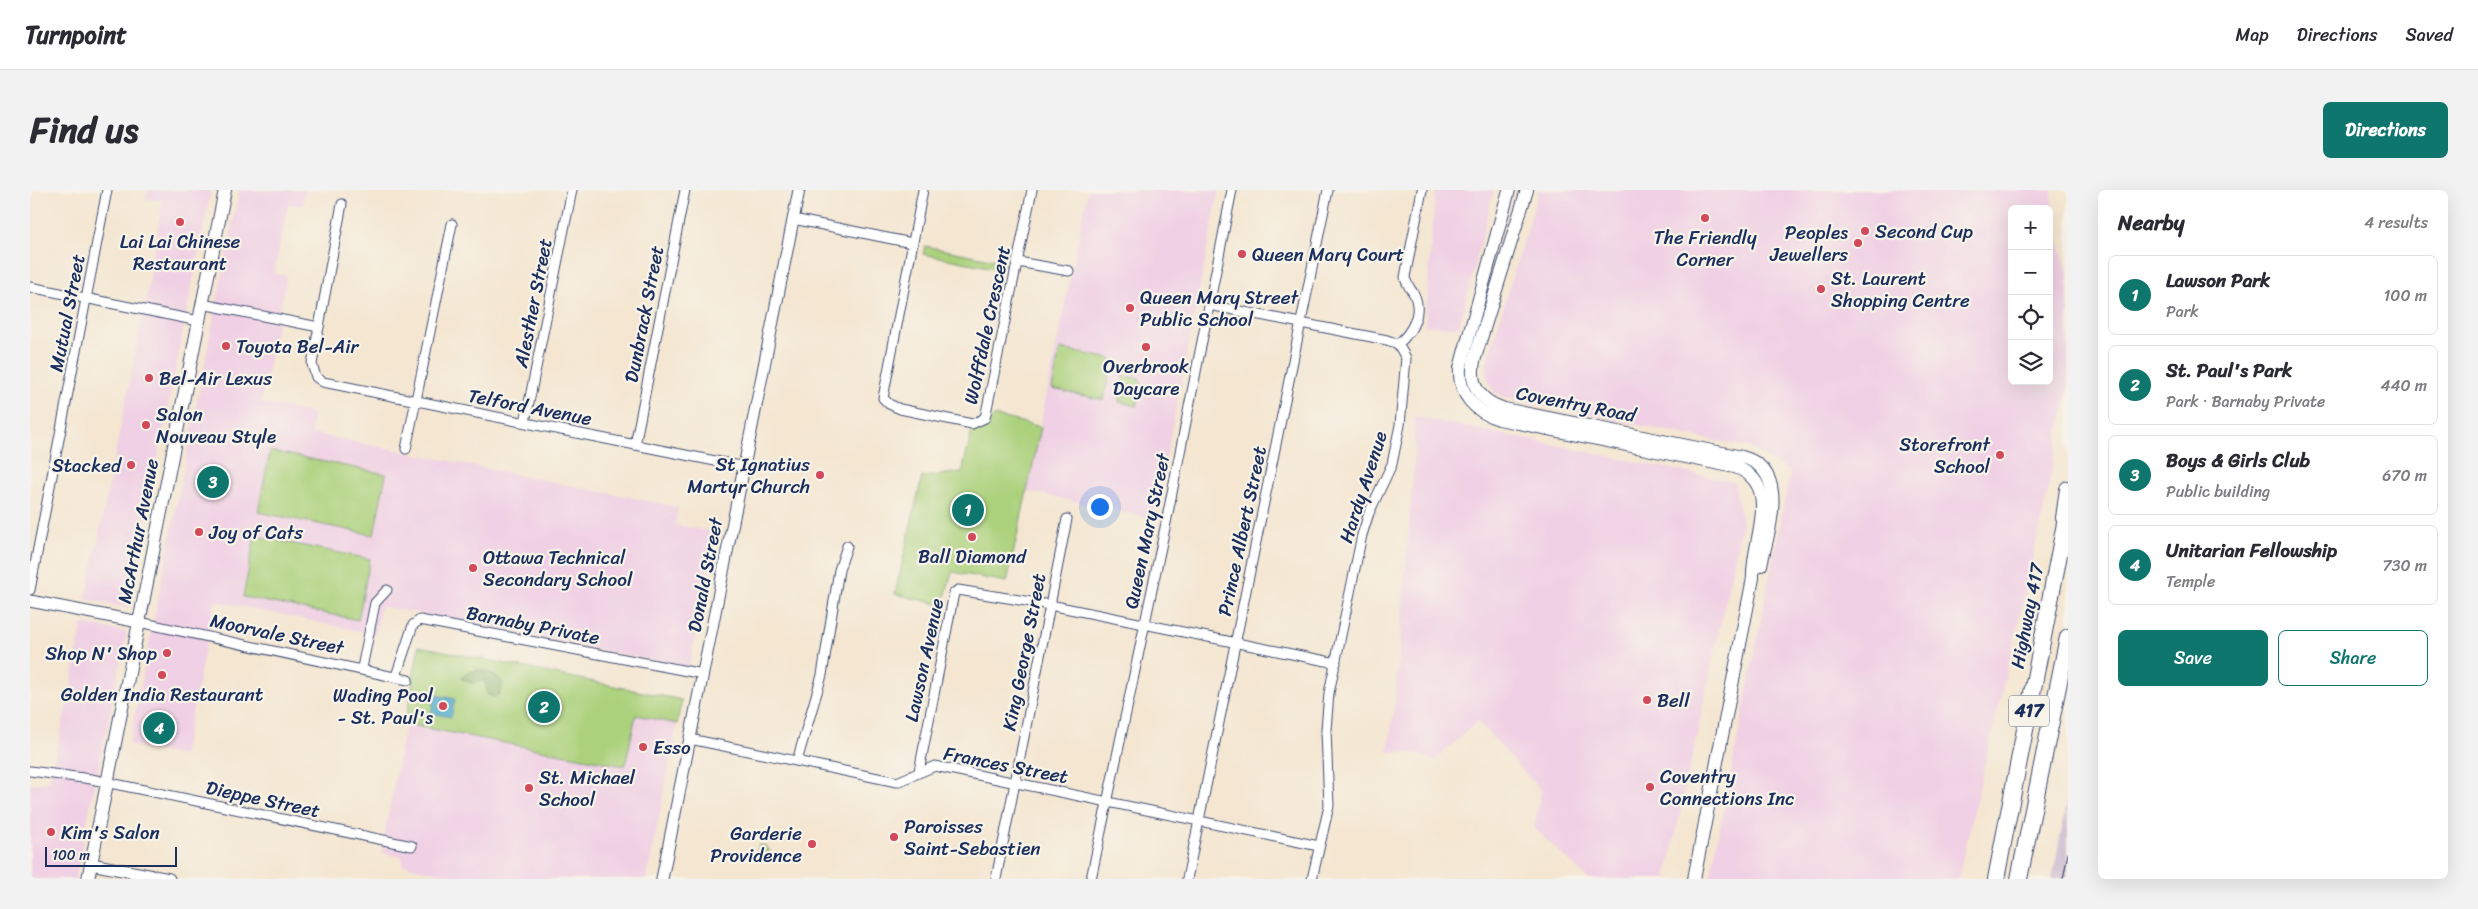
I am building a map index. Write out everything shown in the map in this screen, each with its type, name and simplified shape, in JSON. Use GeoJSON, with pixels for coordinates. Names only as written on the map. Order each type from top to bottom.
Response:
{"type":"FeatureCollection","features":[{"type":"Feature","properties":{"kind":"highway"},"geometry":{"type":"LineString","coordinates":[[2061,543],[2068,489]]}},
{"type":"Feature","properties":{"kind":"highway","name":"Highway 417"},"geometry":{"type":"LineString","coordinates":[[1996,879],[2068,508]]}},
{"type":"Feature","properties":{"kind":"highway","name":"417"},"geometry":{"type":"LineString","coordinates":[[2019,879],[2068,636]]}},
{"type":"Feature","properties":{"kind":"main road","name":"McArthur Avenue"},"geometry":{"type":"LineString","coordinates":[[88,879],[225,190]]}},
{"type":"Feature","properties":{"kind":"main road","name":"Coventry Road"},"geometry":{"type":"LineString","coordinates":[[1509,190],[1460,368],[1460,382],[1468,400],[1480,412],[1499,419],[1633,445],[1747,471],[1760,488],[1763,501],[1752,564],[1754,578]]}},
{"type":"Feature","properties":{"kind":"main road","name":"Coventry Road"},"geometry":{"type":"LineString","coordinates":[[1527,190],[1474,361],[1473,382],[1478,393],[1491,404],[1509,410],[1742,457],[1755,462],[1764,470],[1773,495],[1761,566],[1754,578],[1694,879]]}},
{"type":"Feature","properties":{"kind":"street","name":"Mutual Street"},"geometry":{"type":"LineString","coordinates":[[30,590],[107,190]]}},
{"type":"Feature","properties":{"kind":"street","name":"Alesther Street"},"geometry":{"type":"LineString","coordinates":[[525,422],[572,190]]}},
{"type":"Feature","properties":{"kind":"street","name":"Dunbrack Street"},"geometry":{"type":"LineString","coordinates":[[635,444],[685,190]]}},
{"type":"Feature","properties":{"kind":"street","name":"Donald Street"},"geometry":{"type":"LineString","coordinates":[[662,879],[799,190]]}},
{"type":"Feature","properties":{"kind":"street","name":"Wolffdale Crescent"},"geometry":{"type":"LineString","coordinates":[[923,190],[883,398],[900,409],[972,424],[985,418],[1032,190]]}},
{"type":"Feature","properties":{"kind":"street","name":"Queen Mary Street"},"geometry":{"type":"LineString","coordinates":[[1091,879],[1232,190]]}},
{"type":"Feature","properties":{"kind":"street","name":"Prince Albert Street"},"geometry":{"type":"LineString","coordinates":[[1187,879],[1328,190]]}},
{"type":"Feature","properties":{"kind":"street"},"geometry":{"type":"LineString","coordinates":[[1209,305],[1379,338],[1398,344],[1410,332],[1417,310],[1415,297],[1405,277],[1422,190]]}},
{"type":"Feature","properties":{"kind":"street"},"geometry":{"type":"LineString","coordinates":[[202,304],[318,327],[342,204]]}},
{"type":"Feature","properties":{"kind":"street"},"geometry":{"type":"LineString","coordinates":[[793,219],[912,243]]}},
{"type":"Feature","properties":{"kind":"street"},"geometry":{"type":"LineString","coordinates":[[406,449],[452,224]]}},
{"type":"Feature","properties":{"kind":"street"},"geometry":{"type":"LineString","coordinates":[[1018,262],[1069,271]]}},
{"type":"Feature","properties":{"kind":"street"},"geometry":{"type":"LineString","coordinates":[[30,287],[199,321]]}},
{"type":"Feature","properties":{"kind":"street","name":"Telford Avenue"},"geometry":{"type":"LineString","coordinates":[[318,327],[313,371],[316,377],[323,382],[745,467]]}},
{"type":"Feature","properties":{"kind":"street","name":"Hardy Avenue"},"geometry":{"type":"LineString","coordinates":[[1312,879],[1330,793],[1326,730],[1329,693],[1362,535],[1396,450],[1407,365],[1405,353],[1398,344]]}},
{"type":"Feature","properties":{"kind":"street","name":"King George Street"},"geometry":{"type":"LineString","coordinates":[[996,879],[1067,519]]}},
{"type":"Feature","properties":{"kind":"street"},"geometry":{"type":"LineString","coordinates":[[797,761],[822,675],[839,570],[847,546]]}},
{"type":"Feature","properties":{"kind":"street"},"geometry":{"type":"LineString","coordinates":[[362,668],[376,603],[388,590]]}},
{"type":"Feature","properties":{"kind":"street","name":"Lawson Avenue"},"geometry":{"type":"LineString","coordinates":[[919,771],[954,593],[958,590],[1050,605]]}},
{"type":"Feature","properties":{"kind":"street"},"geometry":{"type":"LineString","coordinates":[[30,601],[139,622]]}},
{"type":"Feature","properties":{"kind":"street"},"geometry":{"type":"LineString","coordinates":[[1050,605],[1144,626],[1336,663]]}},
{"type":"Feature","properties":{"kind":"street","name":"Barnaby Private"},"geometry":{"type":"LineString","coordinates":[[396,676],[413,625],[420,620],[703,674]]}},
{"type":"Feature","properties":{"kind":"street","name":"Moorvale Street"},"geometry":{"type":"LineString","coordinates":[[139,622],[362,668],[408,680]]}},
{"type":"Feature","properties":{"kind":"street","name":"Frances Street"},"geometry":{"type":"LineString","coordinates":[[690,739],[898,782],[910,778],[919,771],[935,766],[1319,846]]}},
{"type":"Feature","properties":{"kind":"street","name":"Dieppe Street"},"geometry":{"type":"LineString","coordinates":[[30,771],[69,775],[412,846]]}},
{"type":"Feature","properties":{"kind":"street"},"geometry":{"type":"LineString","coordinates":[[91,864],[169,879]]}},
{"type":"Feature","properties":{"kind":"shaded area"},"geometry":{"type":"Polygon","coordinates":[[[148,190],[211,190],[128,608],[86,599],[148,290],[162,201],[146,198],[148,190]]]}},
{"type":"Feature","properties":{"kind":"shaded area","name":"Ottawa Technical Secondary School"},"geometry":{"type":"Polygon","coordinates":[[[239,190],[306,190],[302,206],[288,204],[274,274],[287,276],[261,403],[313,413],[311,433],[678,507],[675,525],[716,532],[689,668],[381,606],[375,634],[215,601],[183,756],[129,745],[239,190]]]}},
{"type":"Feature","properties":{"kind":"shaded area","name":"Queen Mary Street Public School"},"geometry":{"type":"Polygon","coordinates":[[[1088,190],[1219,190],[1154,519],[1027,491],[1088,190]]]}},
{"type":"Feature","properties":{"kind":"shaded area"},"geometry":{"type":"Polygon","coordinates":[[[1435,190],[1494,190],[1459,327],[1425,326],[1435,190]]]}},
{"type":"Feature","properties":{"kind":"shaded area"},"geometry":{"type":"Polygon","coordinates":[[[1539,190],[2052,190],[2052,205],[2008,205],[2008,385],[2053,385],[2053,226],[2068,272],[2068,389],[2042,519],[1958,879],[1710,879],[1790,472],[1751,448],[1506,398],[1494,392],[1487,378],[1486,364],[1539,190]]]}},
{"type":"Feature","properties":{"kind":"shaded area"},"geometry":{"type":"Polygon","coordinates":[[[1414,416],[1734,482],[1742,523],[1666,879],[1588,879],[1534,828],[1541,791],[1478,721],[1434,761],[1419,754],[1388,752],[1395,701],[1415,450],[1414,416]]]}},
{"type":"Feature","properties":{"kind":"shaded area"},"geometry":{"type":"Polygon","coordinates":[[[82,624],[127,632],[75,879],[30,879],[30,784],[49,782],[70,692],[82,624]]]}},
{"type":"Feature","properties":{"kind":"shaded area"},"geometry":{"type":"Polygon","coordinates":[[[636,714],[677,724],[647,879],[470,879],[402,865],[403,857],[381,853],[405,724],[624,766],[636,714]]]}},
{"type":"Feature","properties":{"kind":"shaded area"},"geometry":{"type":"Polygon","coordinates":[[[2068,798],[2068,879],[2052,879],[2059,843],[2068,798]]]}},
{"type":"Feature","properties":{"kind":"green space"},"geometry":{"type":"Polygon","coordinates":[[[925,246],[1005,262],[1003,270],[923,254],[925,246]]]}},
{"type":"Feature","properties":{"kind":"green space"},"geometry":{"type":"Polygon","coordinates":[[[1060,349],[1112,359],[1104,400],[1052,389],[1060,349]]]}},
{"type":"Feature","properties":{"kind":"green space"},"geometry":{"type":"Polygon","coordinates":[[[1124,376],[1139,378],[1142,385],[1137,406],[1119,402],[1124,376]]]}},
{"type":"Feature","properties":{"kind":"green space"},"geometry":{"type":"Polygon","coordinates":[[[996,416],[1041,427],[1007,582],[952,572],[943,605],[895,594],[922,477],[962,472],[972,431],[996,416]]]}},
{"type":"Feature","properties":{"kind":"green space"},"geometry":{"type":"Polygon","coordinates":[[[270,451],[386,474],[374,535],[258,512],[270,451]]]}},
{"type":"Feature","properties":{"kind":"green space"},"geometry":{"type":"Polygon","coordinates":[[[255,536],[370,559],[358,620],[243,597],[255,536]]]}},
{"type":"Feature","properties":{"kind":"green space"},"geometry":{"type":"Polygon","coordinates":[[[419,646],[682,700],[677,724],[636,715],[625,766],[405,724],[419,646]]]}},
{"type":"Feature","properties":{"kind":"green space"},"geometry":{"type":"Polygon","coordinates":[[[478,670],[492,674],[502,682],[500,693],[495,697],[488,695],[484,680],[471,683],[461,678],[467,673],[478,670]]]}},
{"type":"Feature","properties":{"kind":"green space"},"geometry":{"type":"Polygon","coordinates":[[[759,845],[766,846],[769,850],[769,856],[764,859],[756,857],[759,845]]]}},
{"type":"Feature","properties":{"kind":"water","name":"Wading Pool - St. Paul's"},"geometry":{"type":"Polygon","coordinates":[[[435,695],[455,699],[451,717],[431,713],[435,695]]]}},
{"type":"Feature","properties":{"kind":"tram line"},"geometry":{"type":"LineString","coordinates":[[2063,879],[2068,853]]}},
{"type":"Feature","properties":{"kind":"place","name":"The Friendly Corner"},"geometry":{"type":"Point","coordinates":[1705,218]}},
{"type":"Feature","properties":{"kind":"place","name":"Lai Lai Chinese Restaurant"},"geometry":{"type":"Point","coordinates":[180,222]}},
{"type":"Feature","properties":{"kind":"place","name":"Second Cup"},"geometry":{"type":"Point","coordinates":[1865,231]}},
{"type":"Feature","properties":{"kind":"place","name":"Peoples Jewellers"},"geometry":{"type":"Point","coordinates":[1858,243]}},
{"type":"Feature","properties":{"kind":"place","name":"Queen Mary Court"},"geometry":{"type":"Point","coordinates":[1242,254]}},
{"type":"Feature","properties":{"kind":"place","name":"St. Laurent Shopping Centre"},"geometry":{"type":"Point","coordinates":[1821,289]}},
{"type":"Feature","properties":{"kind":"place","name":"Queen Mary Street Public School"},"geometry":{"type":"Point","coordinates":[1130,308]}},
{"type":"Feature","properties":{"kind":"place","name":"Toyota Bel-Air"},"geometry":{"type":"Point","coordinates":[226,346]}},
{"type":"Feature","properties":{"kind":"place","name":"Overbrook Daycare"},"geometry":{"type":"Point","coordinates":[1146,347]}},
{"type":"Feature","properties":{"kind":"place","name":"Bel-Air Lexus"},"geometry":{"type":"Point","coordinates":[149,378]}},
{"type":"Feature","properties":{"kind":"place","name":"Salon Nouveau Style"},"geometry":{"type":"Point","coordinates":[146,425]}},
{"type":"Feature","properties":{"kind":"place","name":"Storefront School"},"geometry":{"type":"Point","coordinates":[2000,455]}},
{"type":"Feature","properties":{"kind":"place","name":"Stacked"},"geometry":{"type":"Point","coordinates":[131,465]}},
{"type":"Feature","properties":{"kind":"place","name":"St Ignatius Martyr Church"},"geometry":{"type":"Point","coordinates":[820,475]}},
{"type":"Feature","properties":{"kind":"place","name":"Boys & Girls Club"},"geometry":{"type":"Point","coordinates":[213,482]}},
{"type":"Feature","properties":{"kind":"place","name":"Lawson Park"},"geometry":{"type":"Point","coordinates":[968,510]}},
{"type":"Feature","properties":{"kind":"place","name":"Joy of Cats"},"geometry":{"type":"Point","coordinates":[199,532]}},
{"type":"Feature","properties":{"kind":"place","name":"Ball Diamond"},"geometry":{"type":"Point","coordinates":[972,537]}},
{"type":"Feature","properties":{"kind":"place","name":"Ottawa Technical Secondary School"},"geometry":{"type":"Point","coordinates":[473,568]}},
{"type":"Feature","properties":{"kind":"place","name":"Shop N' Shop"},"geometry":{"type":"Point","coordinates":[167,653]}},
{"type":"Feature","properties":{"kind":"place","name":"Golden India Restaurant"},"geometry":{"type":"Point","coordinates":[162,675]}},
{"type":"Feature","properties":{"kind":"place","name":"Bell"},"geometry":{"type":"Point","coordinates":[1647,700]}},
{"type":"Feature","properties":{"kind":"place","name":"Wading Pool - St. Paul's"},"geometry":{"type":"Point","coordinates":[443,706]}},
{"type":"Feature","properties":{"kind":"place","name":"St. Paul's Park"},"geometry":{"type":"Point","coordinates":[544,707]}},
{"type":"Feature","properties":{"kind":"place","name":"Unitarian Fellowship"},"geometry":{"type":"Point","coordinates":[159,728]}},
{"type":"Feature","properties":{"kind":"place","name":"Esso"},"geometry":{"type":"Point","coordinates":[643,747]}},
{"type":"Feature","properties":{"kind":"place","name":"Coventry Connections Inc"},"geometry":{"type":"Point","coordinates":[1650,787]}},
{"type":"Feature","properties":{"kind":"place","name":"St. Michael School"},"geometry":{"type":"Point","coordinates":[529,788]}},
{"type":"Feature","properties":{"kind":"place","name":"Kim's Salon"},"geometry":{"type":"Point","coordinates":[51,832]}},
{"type":"Feature","properties":{"kind":"place","name":"Paroisses Saint-Sebastien"},"geometry":{"type":"Point","coordinates":[894,837]}},
{"type":"Feature","properties":{"kind":"place","name":"Garderie Providence"},"geometry":{"type":"Point","coordinates":[812,844]}}]}
